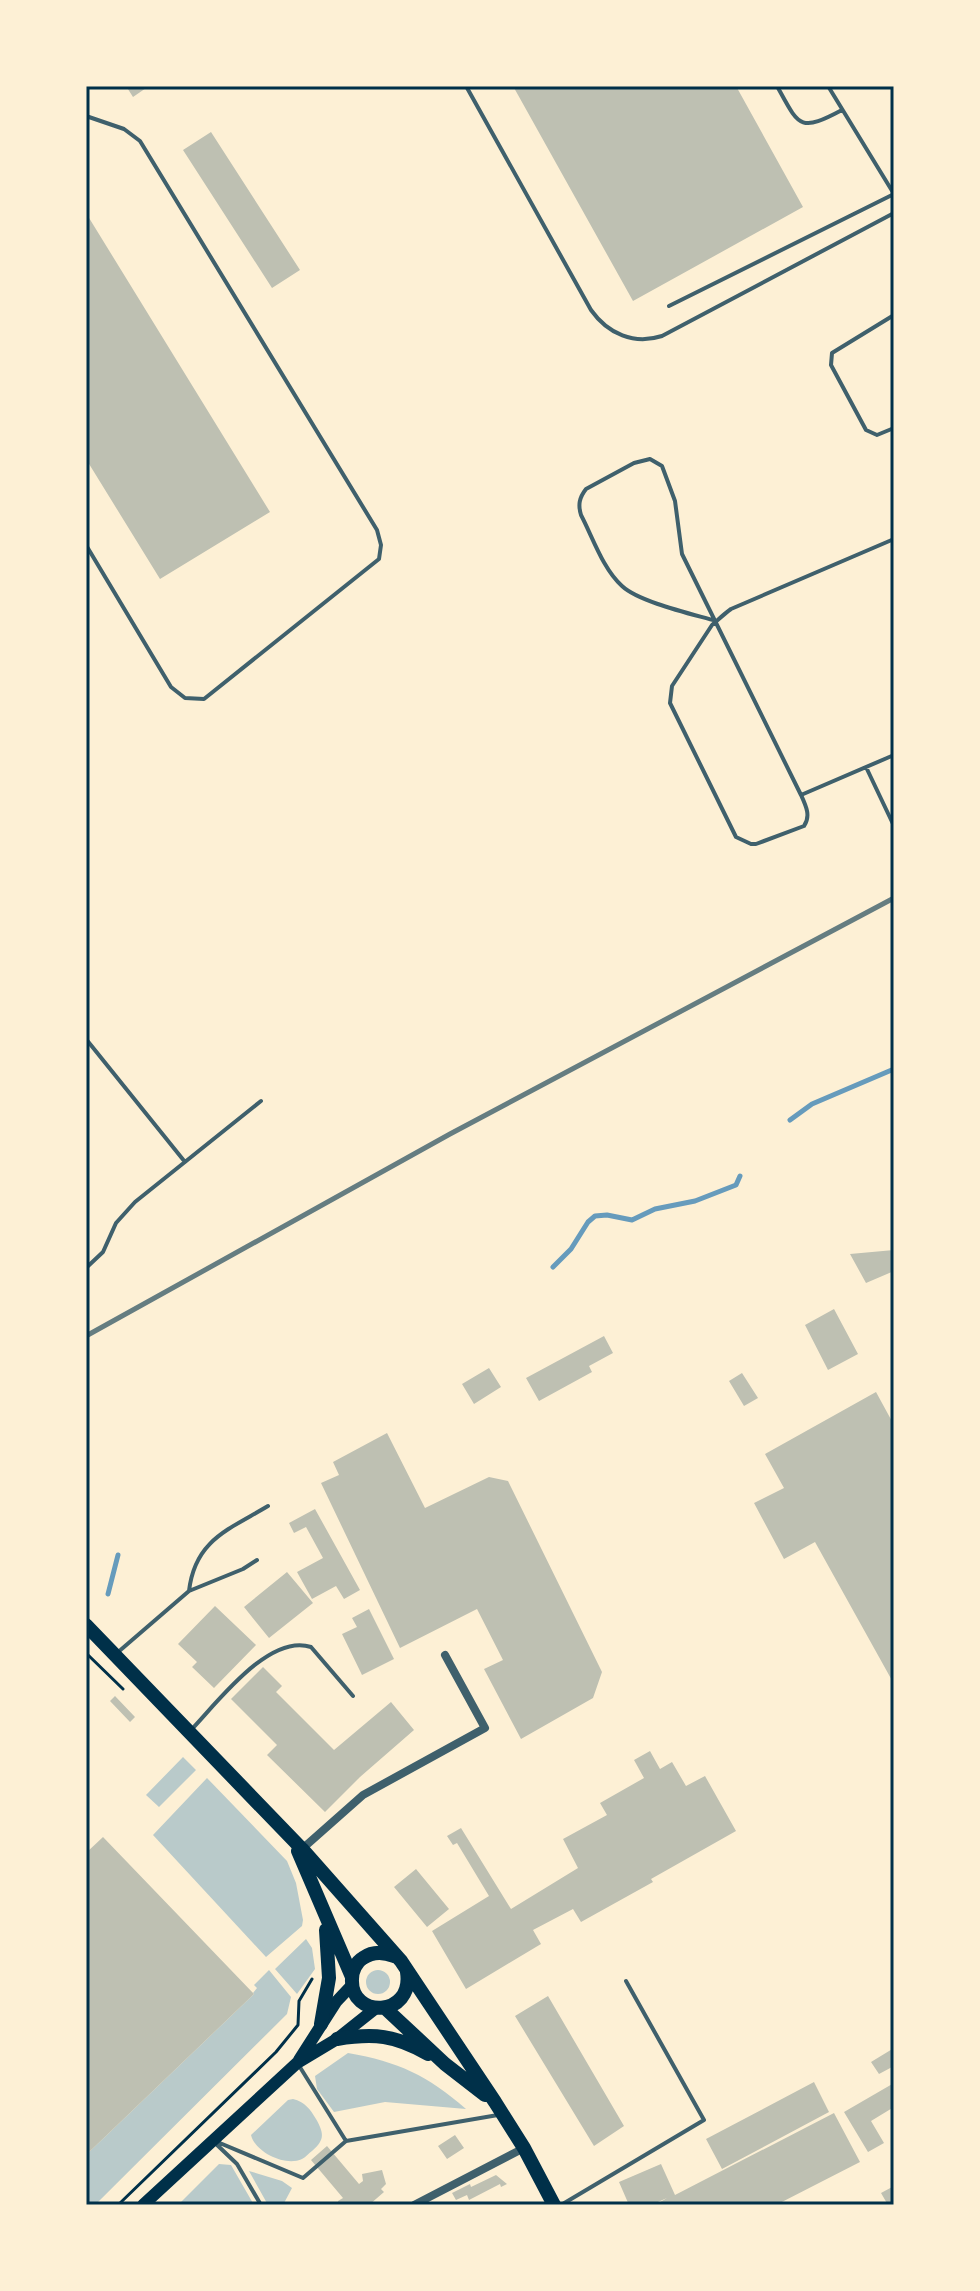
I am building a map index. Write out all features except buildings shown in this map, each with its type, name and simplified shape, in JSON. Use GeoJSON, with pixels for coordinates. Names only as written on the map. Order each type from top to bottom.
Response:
{"type":"FeatureCollection","features":[{"type":"Feature","properties":{"kind":"main road"},"geometry":{"type":"LineString","coordinates":[[86,1625],[299,1846],[396,1957],[499,2108],[554,2205]]}},
{"type":"Feature","properties":{"kind":"main road"},"geometry":{"type":"LineString","coordinates":[[299,1846],[360,2001],[380,2008],[499,2108]]}},
{"type":"Feature","properties":{"kind":"main road"},"geometry":{"type":"LineString","coordinates":[[321,2024],[329,1978],[324,1914]]}},
{"type":"Feature","properties":{"kind":"main road"},"geometry":{"type":"LineString","coordinates":[[297,2063],[352,1981],[354,1969],[365,1956],[381,1952],[396,1957]]}},
{"type":"Feature","properties":{"kind":"main road"},"geometry":{"type":"LineString","coordinates":[[143,2205],[297,2063],[380,2008],[399,2001],[404,1995],[407,1972]]}},
{"type":"Feature","properties":{"kind":"main road"},"geometry":{"type":"LineString","coordinates":[[337,2039],[387,2036],[445,2064]]}},
{"type":"Feature","properties":{"kind":"street"},"geometry":{"type":"LineString","coordinates":[[299,1846],[363,1795],[485,1728],[445,1655]]}},
{"type":"Feature","properties":{"kind":"street"},"geometry":{"type":"LineString","coordinates":[[414,2205],[524,2148]]}},
{"type":"Feature","properties":{"kind":"lane"},"geometry":{"type":"LineString","coordinates":[[466,86],[591,310],[606,328],[629,338],[651,340],[662,336],[894,213]]}},
{"type":"Feature","properties":{"kind":"lane"},"geometry":{"type":"LineString","coordinates":[[777,86],[793,115],[806,124],[814,124],[842,110]]}},
{"type":"Feature","properties":{"kind":"lane"},"geometry":{"type":"LineString","coordinates":[[669,306],[894,194],[828,86]]}},
{"type":"Feature","properties":{"kind":"lane"},"geometry":{"type":"LineString","coordinates":[[86,116],[124,129],[140,141],[377,530],[381,545],[379,559],[204,699],[185,698],[171,687],[86,545]]}},
{"type":"Feature","properties":{"kind":"lane"},"geometry":{"type":"LineString","coordinates":[[894,315],[832,353],[830,359],[866,430],[877,435],[894,428]]}},
{"type":"Feature","properties":{"kind":"lane"},"geometry":{"type":"LineString","coordinates":[[716,621],[643,598],[620,585],[581,515],[580,496],[586,489],[634,463],[650,459],[662,466],[675,501],[682,554],[716,621],[801,795],[807,810],[808,818],[804,826],[756,844],[736,837],[670,703],[672,686],[716,621],[731,609],[894,539]]}},
{"type":"Feature","properties":{"kind":"lane"},"geometry":{"type":"LineString","coordinates":[[801,795],[894,755]]}},
{"type":"Feature","properties":{"kind":"lane"},"geometry":{"type":"LineString","coordinates":[[866,767],[894,826]]}},
{"type":"Feature","properties":{"kind":"lane"},"geometry":{"type":"LineString","coordinates":[[86,1039],[185,1162]]}},
{"type":"Feature","properties":{"kind":"lane"},"geometry":{"type":"LineString","coordinates":[[86,1268],[103,1252],[123,1213],[261,1101]]}},
{"type":"Feature","properties":{"kind":"lane"},"geometry":{"type":"LineString","coordinates":[[189,1591],[191,1576],[207,1544],[268,1506]]}},
{"type":"Feature","properties":{"kind":"lane"},"geometry":{"type":"LineString","coordinates":[[115,1655],[189,1591],[257,1560]]}},
{"type":"Feature","properties":{"kind":"lane"},"geometry":{"type":"LineString","coordinates":[[190,1732],[255,1664],[294,1645],[311,1647],[353,1696]]}},
{"type":"Feature","properties":{"kind":"lane"},"geometry":{"type":"LineString","coordinates":[[561,2205],[704,2120],[626,1981]]}},
{"type":"Feature","properties":{"kind":"lane"},"geometry":{"type":"LineString","coordinates":[[297,2063],[346,2141]]}},
{"type":"Feature","properties":{"kind":"lane"},"geometry":{"type":"LineString","coordinates":[[213,2140],[303,2178],[346,2141],[499,2108]]}},
{"type":"Feature","properties":{"kind":"lane"},"geometry":{"type":"LineString","coordinates":[[213,2140],[237,2164],[261,2205]]}},
{"type":"Feature","properties":{"kind":"path"},"geometry":{"type":"LineString","coordinates":[[86,1653],[131,1696]]}},
{"type":"Feature","properties":{"kind":"path"},"geometry":{"type":"LineString","coordinates":[[118,2205],[276,2052],[298,2025],[299,2001],[317,1969]]}},
{"type":"Feature","properties":{"kind":"shaded area"},"geometry":{"type":"Polygon","coordinates":[[[183,1757],[196,1770],[159,1807],[146,1795],[183,1757]]]}},
{"type":"Feature","properties":{"kind":"shaded area"},"geometry":{"type":"Polygon","coordinates":[[[207,1778],[287,1861],[296,1883],[302,1926],[266,1957],[153,1835],[207,1778]]]}},
{"type":"Feature","properties":{"kind":"shaded area"},"geometry":{"type":"Polygon","coordinates":[[[306,1939],[312,1948],[315,1969],[297,1994],[275,1969],[306,1939]]]}},
{"type":"Feature","properties":{"kind":"shaded area"},"geometry":{"type":"Polygon","coordinates":[[[269,1970],[291,1997],[287,2014],[95,2205],[86,2205],[86,2155],[254,1994],[257,1988],[254,1985],[269,1970]]]}},
{"type":"Feature","properties":{"kind":"shaded area"},"geometry":{"type":"Polygon","coordinates":[[[378,1970],[387,1973],[390,1982],[387,1991],[378,1994],[369,1991],[366,1982],[369,1973],[378,1970]]]}},
{"type":"Feature","properties":{"kind":"shaded area"},"geometry":{"type":"Polygon","coordinates":[[[348,2053],[412,2072],[466,2109],[385,2102],[334,2112],[317,2089],[315,2076],[348,2053]]]}},
{"type":"Feature","properties":{"kind":"shaded area"},"geometry":{"type":"Polygon","coordinates":[[[293,2099],[309,2109],[319,2124],[322,2136],[305,2157],[287,2161],[264,2152],[251,2135],[288,2100],[293,2099]]]}},
{"type":"Feature","properties":{"kind":"shaded area"},"geometry":{"type":"Polygon","coordinates":[[[219,2164],[231,2165],[254,2205],[178,2205],[219,2164]]]}},
{"type":"Feature","properties":{"kind":"shaded area"},"geometry":{"type":"Polygon","coordinates":[[[249,2171],[282,2181],[292,2188],[283,2205],[268,2205],[249,2171]]]}},
{"type":"Feature","properties":{"kind":"waterway"},"geometry":{"type":"LineString","coordinates":[[790,1120],[812,1104],[894,1069]]}},
{"type":"Feature","properties":{"kind":"waterway"},"geometry":{"type":"LineString","coordinates":[[553,1267],[571,1249],[595,1216],[632,1220],[655,1209],[695,1201],[736,1185],[740,1176]]}},
{"type":"Feature","properties":{"kind":"waterway"},"geometry":{"type":"LineString","coordinates":[[108,1594],[118,1555]]}},
{"type":"Feature","properties":{"kind":"railway"},"geometry":{"type":"LineString","coordinates":[[86,1336],[450,1134],[894,898]]}}]}
